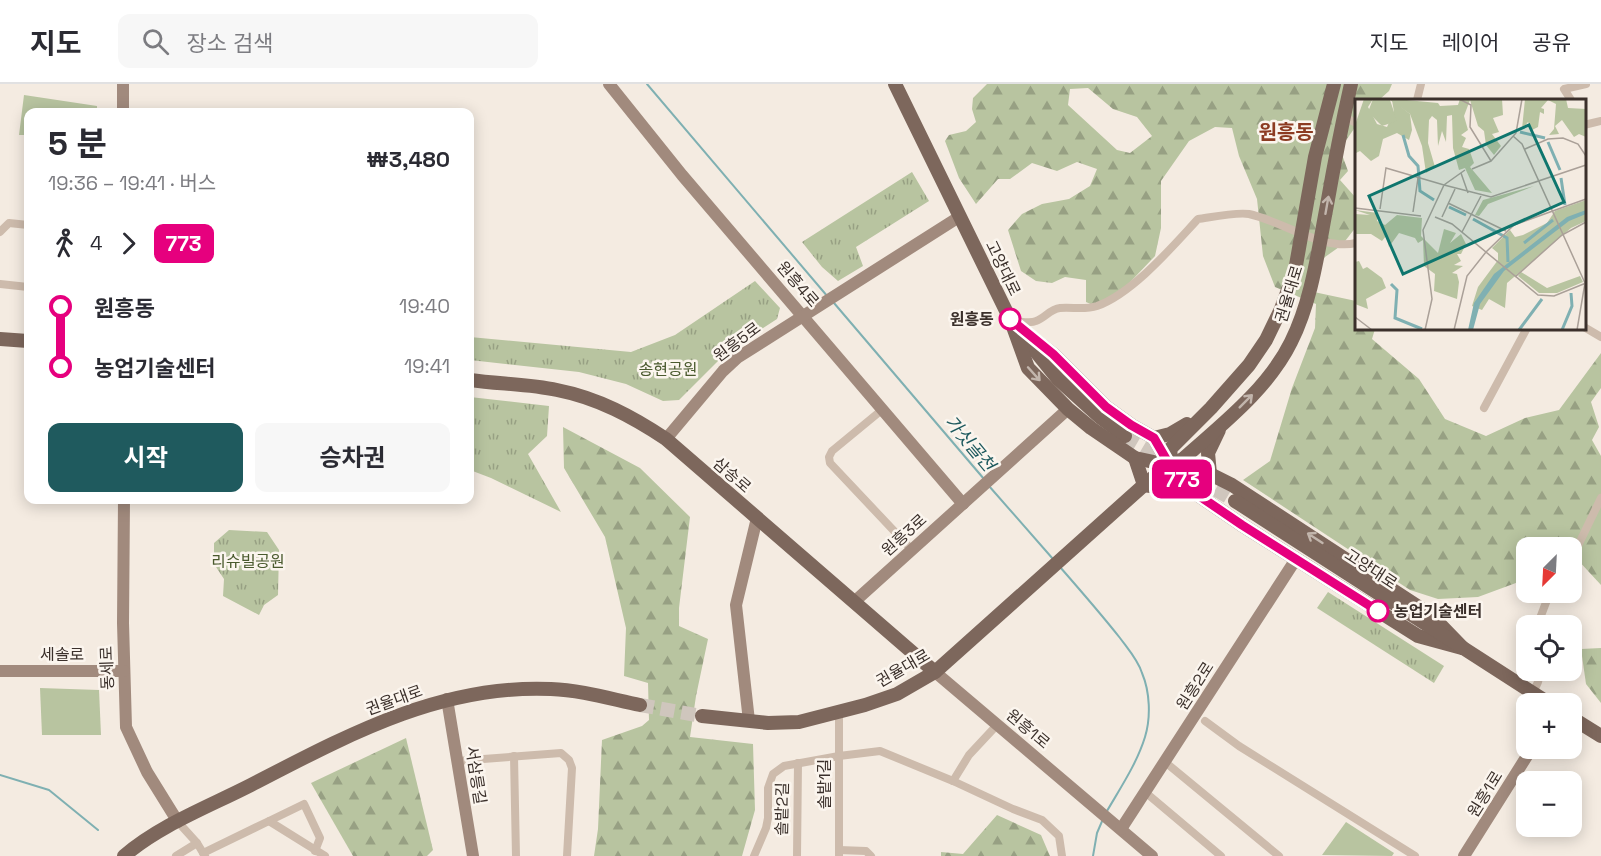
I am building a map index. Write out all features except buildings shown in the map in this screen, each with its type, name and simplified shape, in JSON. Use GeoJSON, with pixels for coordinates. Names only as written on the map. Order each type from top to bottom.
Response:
{"type":"FeatureCollection","features":[{"type":"Feature","properties":{"kind":"main road","name":"고양대로"},"geometry":{"type":"LineString","coordinates":[[895,84],[1011,321],[1058,379],[1124,436]]}},
{"type":"Feature","properties":{"kind":"main road","name":"권율대로"},"geometry":{"type":"LineString","coordinates":[[1169,464],[1171,448],[1249,365],[1266,340],[1281,309],[1294,271],[1314,156],[1334,84]]}},
{"type":"Feature","properties":{"kind":"main road","name":"권율대로"},"geometry":{"type":"LineString","coordinates":[[702,716],[749,721],[800,722],[839,713],[897,694],[935,672],[1144,485],[1169,464],[1183,459],[1248,399],[1291,343],[1305,306],[1350,120],[1351,84]]}},
{"type":"Feature","properties":{"kind":"main road"},"geometry":{"type":"LineString","coordinates":[[1011,321],[1028,368],[1068,409],[1124,436],[1154,438],[1179,429],[1211,408]]}},
{"type":"Feature","properties":{"kind":"main road"},"geometry":{"type":"LineString","coordinates":[[0,339],[24,341]]}},
{"type":"Feature","properties":{"kind":"main road","name":"삼송로"},"geometry":{"type":"LineString","coordinates":[[474,380],[557,390],[586,398],[637,419],[666,440],[935,672]]}},
{"type":"Feature","properties":{"kind":"main road"},"geometry":{"type":"LineString","coordinates":[[1210,474],[1208,453],[1226,420]]}},
{"type":"Feature","properties":{"kind":"main road"},"geometry":{"type":"LineString","coordinates":[[1124,436],[1144,485],[1195,493]]}},
{"type":"Feature","properties":{"kind":"main road"},"geometry":{"type":"LineString","coordinates":[[1154,438],[1169,464],[1195,493],[1418,636],[1462,648]]}},
{"type":"Feature","properties":{"kind":"main road","name":"고양대로"},"geometry":{"type":"LineString","coordinates":[[1135,459],[1210,474],[1240,497],[1462,648],[1533,693]]}},
{"type":"Feature","properties":{"kind":"main road"},"geometry":{"type":"LineString","coordinates":[[1229,516],[1218,500],[1225,490],[1240,497]]}},
{"type":"Feature","properties":{"kind":"main road","name":"권율대로"},"geometry":{"type":"LineString","coordinates":[[124,856],[140,843],[178,822],[370,726],[447,699],[527,689],[552,689],[579,692],[640,705]]}},
{"type":"Feature","properties":{"kind":"main road"},"geometry":{"type":"LineString","coordinates":[[1582,724],[1601,736]]}},
{"type":"Feature","properties":{"kind":"street"},"geometry":{"type":"LineString","coordinates":[[123,84],[123,108]]}},
{"type":"Feature","properties":{"kind":"street"},"geometry":{"type":"LineString","coordinates":[[1417,99],[1420,84]]}},
{"type":"Feature","properties":{"kind":"street"},"geometry":{"type":"LineString","coordinates":[[1562,86],[1586,84]]}},
{"type":"Feature","properties":{"kind":"street","name":"원흥4로"},"geometry":{"type":"LineString","coordinates":[[611,86],[682,175],[808,312],[883,409],[963,504]]}},
{"type":"Feature","properties":{"kind":"street"},"geometry":{"type":"LineString","coordinates":[[1586,124],[1601,120]]}},
{"type":"Feature","properties":{"kind":"street"},"geometry":{"type":"LineString","coordinates":[[1011,321],[1034,322],[1059,308],[1076,309],[1095,306],[1116,297],[1162,257],[1197,219],[1247,214],[1321,240],[1345,246],[1355,243]]}},
{"type":"Feature","properties":{"kind":"street","name":"원흥5로"},"geometry":{"type":"LineString","coordinates":[[666,440],[723,371],[737,358],[959,217]]}},
{"type":"Feature","properties":{"kind":"street"},"geometry":{"type":"LineString","coordinates":[[0,232],[9,223],[24,225]]}},
{"type":"Feature","properties":{"kind":"street"},"geometry":{"type":"LineString","coordinates":[[0,284],[24,287]]}},
{"type":"Feature","properties":{"kind":"street"},"geometry":{"type":"LineString","coordinates":[[1586,328],[1601,337]]}},
{"type":"Feature","properties":{"kind":"street"},"geometry":{"type":"LineString","coordinates":[[1484,408],[1526,330]]}},
{"type":"Feature","properties":{"kind":"street"},"geometry":{"type":"LineString","coordinates":[[883,409],[832,451],[829,457],[830,463],[912,550]]}},
{"type":"Feature","properties":{"kind":"street","name":"원흥3로"},"geometry":{"type":"LineString","coordinates":[[854,602],[1068,409]]}},
{"type":"Feature","properties":{"kind":"street"},"geometry":{"type":"LineString","coordinates":[[1582,537],[1601,498]]}},
{"type":"Feature","properties":{"kind":"street","name":"동세로"},"geometry":{"type":"LineString","coordinates":[[124,504],[126,727],[147,772],[178,822]]}},
{"type":"Feature","properties":{"kind":"street"},"geometry":{"type":"LineString","coordinates":[[749,721],[736,605],[757,519]]}},
{"type":"Feature","properties":{"kind":"street","name":"원흥2로"},"geometry":{"type":"LineString","coordinates":[[1121,829],[1296,559]]}},
{"type":"Feature","properties":{"kind":"street","name":"세솔로"},"geometry":{"type":"LineString","coordinates":[[0,671],[124,671]]}},
{"type":"Feature","properties":{"kind":"street","name":"원흥1로"},"geometry":{"type":"LineString","coordinates":[[935,672],[1152,856]]}},
{"type":"Feature","properties":{"kind":"street"},"geometry":{"type":"LineString","coordinates":[[1533,693],[1538,681]]}},
{"type":"Feature","properties":{"kind":"street","name":"서삼릉길"},"geometry":{"type":"LineString","coordinates":[[447,699],[473,856]]}},
{"type":"Feature","properties":{"kind":"street","name":"솔밭1길"},"geometry":{"type":"LineString","coordinates":[[839,713],[839,853]]}},
{"type":"Feature","properties":{"kind":"street"},"geometry":{"type":"LineString","coordinates":[[1205,721],[1239,746],[1414,856]]}},
{"type":"Feature","properties":{"kind":"street"},"geometry":{"type":"LineString","coordinates":[[953,781],[969,755],[997,725]]}},
{"type":"Feature","properties":{"kind":"street","name":"솔밭2길"},"geometry":{"type":"LineString","coordinates":[[754,856],[768,818],[768,788],[773,774],[784,766],[880,751],[1042,820],[1059,836],[1062,856]]}},
{"type":"Feature","properties":{"kind":"street"},"geometry":{"type":"LineString","coordinates":[[457,761],[561,753],[569,760],[572,768],[567,856]]}},
{"type":"Feature","properties":{"kind":"street"},"geometry":{"type":"LineString","coordinates":[[514,756],[516,856]]}},
{"type":"Feature","properties":{"kind":"street","name":"원흥1로"},"geometry":{"type":"LineString","coordinates":[[1464,856],[1525,759]]}},
{"type":"Feature","properties":{"kind":"street"},"geometry":{"type":"LineString","coordinates":[[1165,762],[1279,856]]}},
{"type":"Feature","properties":{"kind":"street","name":"솔밭2길"},"geometry":{"type":"LineString","coordinates":[[797,856],[798,763]]}},
{"type":"Feature","properties":{"kind":"street"},"geometry":{"type":"LineString","coordinates":[[1145,792],[1221,856]]}},
{"type":"Feature","properties":{"kind":"street"},"geometry":{"type":"LineString","coordinates":[[178,822],[204,854],[304,804],[320,838],[315,851]]}},
{"type":"Feature","properties":{"kind":"street"},"geometry":{"type":"LineString","coordinates":[[269,821],[325,856]]}},
{"type":"Feature","properties":{"kind":"street"},"geometry":{"type":"LineString","coordinates":[[176,856],[197,843]]}},
{"type":"Feature","properties":{"kind":"street"},"geometry":{"type":"LineString","coordinates":[[839,853],[866,851],[871,856]]}},
{"type":"Feature","properties":{"kind":"green space"},"geometry":{"type":"Polygon","coordinates":[[[987,84],[1392,84],[1389,91],[1380,99],[1355,99],[1355,127],[1340,149],[1348,171],[1340,180],[1355,197],[1355,228],[1342,245],[1325,257],[1311,274],[1314,292],[1355,301],[1355,330],[1375,330],[1372,339],[1419,379],[1445,419],[1486,436],[1525,418],[1559,410],[1601,353],[1601,388],[1591,402],[1599,427],[1592,440],[1601,456],[1601,585],[1582,564],[1582,537],[1516,537],[1516,583],[1478,597],[1438,599],[1410,590],[1243,480],[1270,461],[1292,388],[1315,328],[1316,304],[1275,287],[1263,256],[1257,199],[1239,156],[1232,128],[1215,127],[1189,141],[1161,181],[1161,228],[1155,256],[1116,297],[1095,306],[1086,302],[1086,280],[1065,277],[1052,283],[1036,281],[1021,271],[1008,230],[1022,214],[1042,204],[1069,199],[1090,186],[1097,169],[1077,162],[1057,171],[1032,163],[1010,179],[998,179],[976,204],[959,178],[945,141],[949,135],[966,131],[976,122],[972,109],[973,98],[987,84]],[[1088,88],[1070,89],[1068,105],[1117,150],[1130,153],[1152,136],[1137,117],[1113,109],[1088,88]]]}},
{"type":"Feature","properties":{"kind":"green space"},"geometry":{"type":"Polygon","coordinates":[[[24,95],[97,106],[97,108],[24,108],[24,135],[19,135],[24,95]]]}},
{"type":"Feature","properties":{"kind":"green space"},"geometry":{"type":"Polygon","coordinates":[[[912,172],[929,201],[856,247],[863,266],[838,281],[822,267],[802,242],[912,172]]]}},
{"type":"Feature","properties":{"kind":"green space","name":"송현공원"},"geometry":{"type":"Polygon","coordinates":[[[755,281],[780,308],[777,319],[729,350],[679,400],[663,401],[626,384],[579,372],[474,360],[474,337],[631,352],[675,335],[755,281]]]}},
{"type":"Feature","properties":{"kind":"green space"},"geometry":{"type":"Polygon","coordinates":[[[474,397],[549,406],[547,436],[528,454],[561,512],[474,472],[474,397]]]}},
{"type":"Feature","properties":{"kind":"green space"},"geometry":{"type":"Polygon","coordinates":[[[563,427],[640,468],[690,517],[679,608],[679,626],[708,639],[690,737],[753,744],[755,810],[742,856],[594,856],[598,829],[602,740],[642,726],[649,720],[648,683],[624,676],[626,628],[605,537],[564,468],[563,427]]]}},
{"type":"Feature","properties":{"kind":"green space","name":"리슈빌공원"},"geometry":{"type":"Polygon","coordinates":[[[229,530],[267,532],[279,550],[278,595],[264,605],[259,615],[223,596],[224,579],[214,564],[214,543],[229,530]]]}},
{"type":"Feature","properties":{"kind":"green space"},"geometry":{"type":"Polygon","coordinates":[[[1328,592],[1444,666],[1434,683],[1317,608],[1328,592]]]}},
{"type":"Feature","properties":{"kind":"green space"},"geometry":{"type":"Polygon","coordinates":[[[1601,648],[1601,703],[1586,684],[1582,649],[1601,648]]]}},
{"type":"Feature","properties":{"kind":"green space"},"geometry":{"type":"Polygon","coordinates":[[[40,688],[99,690],[101,735],[42,735],[40,688]]]}},
{"type":"Feature","properties":{"kind":"green space"},"geometry":{"type":"Polygon","coordinates":[[[406,738],[433,850],[427,856],[353,856],[311,783],[406,738]]]}},
{"type":"Feature","properties":{"kind":"green space"},"geometry":{"type":"Polygon","coordinates":[[[997,815],[1041,835],[1050,856],[941,856],[941,852],[963,854],[997,815]]]}},
{"type":"Feature","properties":{"kind":"green space"},"geometry":{"type":"Polygon","coordinates":[[[1346,822],[1394,853],[1392,856],[1322,855],[1346,822]]]}},
{"type":"Feature","properties":{"kind":"waterway","name":"가싯골천"},"geometry":{"type":"LineString","coordinates":[[647,84],[828,297]]}},
{"type":"Feature","properties":{"kind":"waterway","name":"가싯골천"},"geometry":{"type":"LineString","coordinates":[[834,303],[984,479]]}},
{"type":"Feature","properties":{"kind":"waterway","name":"가싯골천"},"geometry":{"type":"LineString","coordinates":[[989,486],[1053,559]]}},
{"type":"Feature","properties":{"kind":"waterway","name":"가싯골천"},"geometry":{"type":"LineString","coordinates":[[1060,567],[1106,620],[1132,655],[1140,668],[1147,688],[1149,713],[1142,747],[1107,811]]}},
{"type":"Feature","properties":{"kind":"waterway"},"geometry":{"type":"LineString","coordinates":[[0,775],[49,790],[98,830]]}},
{"type":"Feature","properties":{"kind":"waterway","name":"가싯골천"},"geometry":{"type":"LineString","coordinates":[[1093,856],[1097,833],[1103,819]]}},
{"type":"Feature","properties":{"kind":"tunnel"},"geometry":{"type":"LineString","coordinates":[[1125,436],[1235,501]]}},
{"type":"Feature","properties":{"kind":"tunnel"},"geometry":{"type":"LineString","coordinates":[[640,705],[702,716]]}},
{"type":"Feature","properties":{"kind":"bus line","name":"773"},"geometry":{"type":"LineString","coordinates":[[1010,319],[1053,354],[1106,407],[1154,438],[1169,464],[1195,493],[1378,611]]}},
{"type":"Feature","properties":{"kind":"place","name":"원흥동"},"geometry":{"type":"Point","coordinates":[1010,319]}},
{"type":"Feature","properties":{"kind":"place","name":"농업기술센터"},"geometry":{"type":"Point","coordinates":[1378,611]}},
{"type":"Feature","properties":{"kind":"district","name":"원흥동"},"geometry":{"type":"Point","coordinates":[1286,132]}}]}
